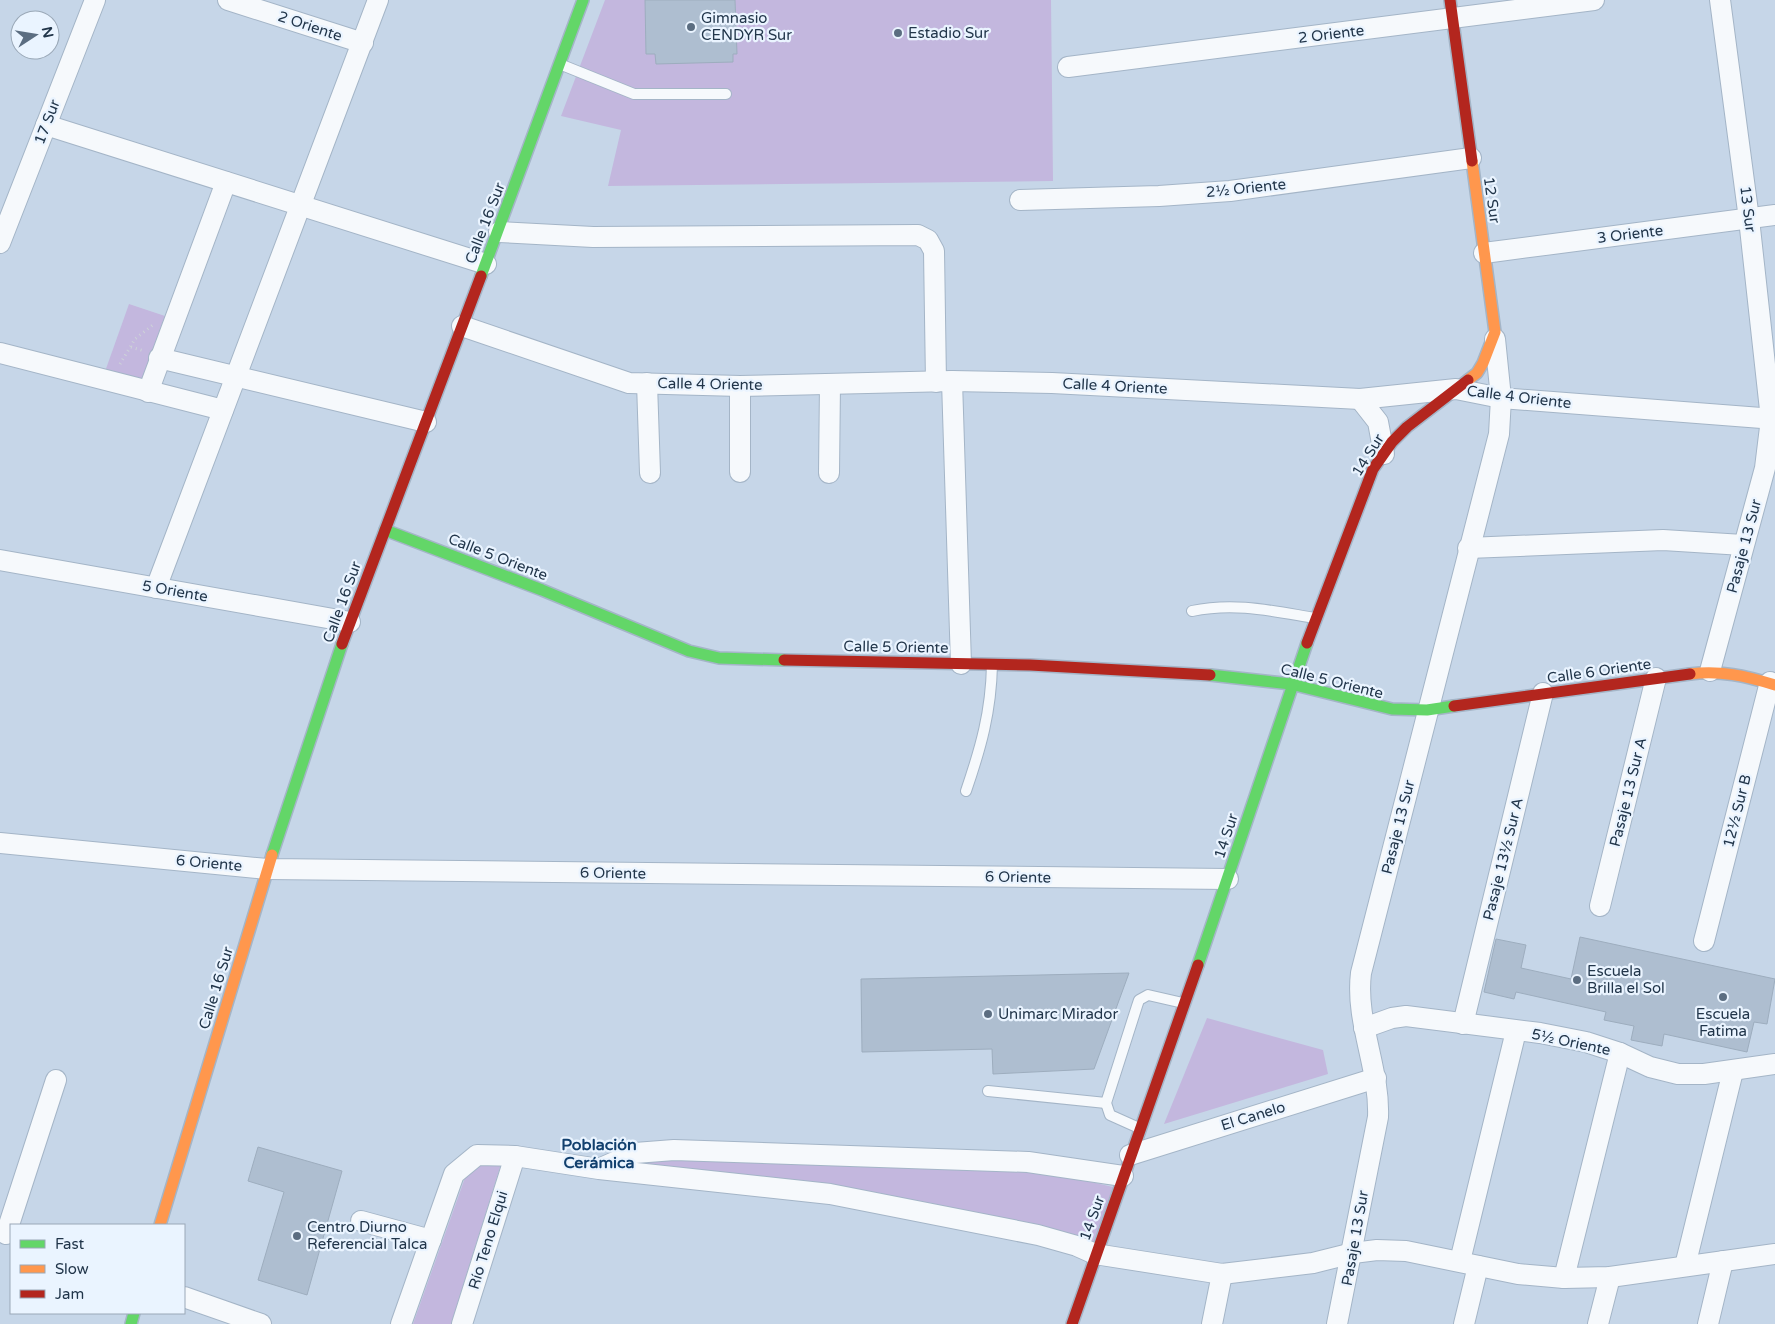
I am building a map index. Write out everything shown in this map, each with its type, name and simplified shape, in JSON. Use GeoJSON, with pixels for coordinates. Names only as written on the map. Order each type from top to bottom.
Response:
{"type":"FeatureCollection","features":[{"type":"Feature","properties":{"kind":"main road","name":"Calle 16 Sur"},"geometry":{"type":"LineString","coordinates":[[160,1224],[267,869],[350,622],[561,64],[583,0]]}},
{"type":"Feature","properties":{"kind":"main road","name":"12 Sur"},"geometry":{"type":"LineString","coordinates":[[1451,9],[1495,332],[1493,343],[1485,362],[1467,382],[1456,390]]}},
{"type":"Feature","properties":{"kind":"main road","name":"14 Sur"},"geometry":{"type":"LineString","coordinates":[[1072,1324],[1228,879],[1292,684],[1356,510],[1373,469],[1384,454],[1407,427],[1456,390]]}},
{"type":"Feature","properties":{"kind":"main road","name":"Calle 5 Oriente"},"geometry":{"type":"LineString","coordinates":[[385,530],[702,655],[736,658],[992,664],[1176,672],[1292,684],[1380,709],[1427,710]]}},
{"type":"Feature","properties":{"kind":"main road","name":"Calle 6 Oriente"},"geometry":{"type":"LineString","coordinates":[[1427,710],[1710,672],[1733,673],[1772,684]]}},
{"type":"Feature","properties":{"kind":"street","name":"17 Sur"},"geometry":{"type":"LineString","coordinates":[[0,243],[95,0]]}},
{"type":"Feature","properties":{"kind":"street","name":"2 Oriente"},"geometry":{"type":"LineString","coordinates":[[228,0],[362,43]]}},
{"type":"Feature","properties":{"kind":"street"},"geometry":{"type":"LineString","coordinates":[[156,588],[378,0]]}},
{"type":"Feature","properties":{"kind":"street","name":"2 Oriente"},"geometry":{"type":"LineString","coordinates":[[1068,67],[1451,9],[1594,0]]}},
{"type":"Feature","properties":{"kind":"street","name":"13 Sur"},"geometry":{"type":"LineString","coordinates":[[1720,0],[1773,419]]}},
{"type":"Feature","properties":{"kind":"street"},"geometry":{"type":"LineString","coordinates":[[46,124],[486,264]]}},
{"type":"Feature","properties":{"kind":"street","name":"2½ Oriente"},"geometry":{"type":"LineString","coordinates":[[1020,200],[1230,191],[1471,158]]}},
{"type":"Feature","properties":{"kind":"street"},"geometry":{"type":"LineString","coordinates":[[148,392],[159,358],[226,182]]}},
{"type":"Feature","properties":{"kind":"street","name":"3 Oriente"},"geometry":{"type":"LineString","coordinates":[[1484,253],[1775,215]]}},
{"type":"Feature","properties":{"kind":"street"},"geometry":{"type":"LineString","coordinates":[[498,232],[593,237],[918,235],[931,245],[934,257],[944,382],[961,664]]}},
{"type":"Feature","properties":{"kind":"street","name":"Calle 4 Oriente"},"geometry":{"type":"LineString","coordinates":[[462,326],[629,382],[740,386],[944,382],[1052,383],[1360,399],[1456,390],[1501,398],[1773,419]]}},
{"type":"Feature","properties":{"kind":"street","name":"Pasaje 13 Sur"},"geometry":{"type":"LineString","coordinates":[[1338,1324],[1353,1253],[1358,1213],[1376,1132],[1379,1102],[1376,1078],[1364,1028],[1359,996],[1361,973],[1468,548],[1499,434],[1501,398],[1495,332]]}},
{"type":"Feature","properties":{"kind":"street"},"geometry":{"type":"LineString","coordinates":[[0,353],[223,410]]}},
{"type":"Feature","properties":{"kind":"street"},"geometry":{"type":"LineString","coordinates":[[159,358],[426,422]]}},
{"type":"Feature","properties":{"kind":"street"},"geometry":{"type":"LineString","coordinates":[[647,383],[650,473]]}},
{"type":"Feature","properties":{"kind":"street"},"geometry":{"type":"LineString","coordinates":[[829,474],[830,384]]}},
{"type":"Feature","properties":{"kind":"street"},"geometry":{"type":"LineString","coordinates":[[740,386],[740,472]]}},
{"type":"Feature","properties":{"kind":"street"},"geometry":{"type":"LineString","coordinates":[[1360,399],[1378,422],[1384,454]]}},
{"type":"Feature","properties":{"kind":"street","name":"Pasaje 13 Sur"},"geometry":{"type":"LineString","coordinates":[[1710,672],[1765,468],[1773,419]]}},
{"type":"Feature","properties":{"kind":"street"},"geometry":{"type":"LineString","coordinates":[[1468,548],[1663,540],[1743,545]]}},
{"type":"Feature","properties":{"kind":"street","name":"5 Oriente"},"geometry":{"type":"LineString","coordinates":[[0,560],[350,622]]}},
{"type":"Feature","properties":{"kind":"street","name":"Pasaje 13 Sur A"},"geometry":{"type":"LineString","coordinates":[[1600,906],[1656,678]]}},
{"type":"Feature","properties":{"kind":"street","name":"12½ Sur B"},"geometry":{"type":"LineString","coordinates":[[1704,940],[1772,684]]}},
{"type":"Feature","properties":{"kind":"street","name":"Pasaje 13½ Sur A"},"geometry":{"type":"LineString","coordinates":[[1463,1024],[1543,694]]}},
{"type":"Feature","properties":{"kind":"street","name":"6 Oriente"},"geometry":{"type":"LineString","coordinates":[[0,843],[267,869],[1228,879]]}},
{"type":"Feature","properties":{"kind":"street","name":"5½ Oriente"},"geometry":{"type":"LineString","coordinates":[[1364,1028],[1392,1018],[1406,1016],[1540,1033],[1620,1052],[1650,1067],[1678,1074],[1733,1071],[1775,1064]]}},
{"type":"Feature","properties":{"kind":"street"},"geometry":{"type":"LineString","coordinates":[[1464,1324],[1469,1264],[1516,1031]]}},
{"type":"Feature","properties":{"kind":"street"},"geometry":{"type":"LineString","coordinates":[[1564,1278],[1620,1052]]}},
{"type":"Feature","properties":{"kind":"street"},"geometry":{"type":"LineString","coordinates":[[1685,1266],[1733,1071]]}},
{"type":"Feature","properties":{"kind":"street","name":"El Canelo"},"geometry":{"type":"LineString","coordinates":[[1130,1155],[1376,1078]]}},
{"type":"Feature","properties":{"kind":"street"},"geometry":{"type":"LineString","coordinates":[[6,1234],[56,1080]]}},
{"type":"Feature","properties":{"kind":"street"},"geometry":{"type":"LineString","coordinates":[[599,1169],[635,1154],[674,1150],[1028,1162],[1123,1176]]}},
{"type":"Feature","properties":{"kind":"street"},"geometry":{"type":"LineString","coordinates":[[401,1324],[454,1174],[477,1155],[514,1156],[599,1169],[830,1194],[1038,1235],[1077,1246],[1095,1254],[1222,1274],[1314,1263],[1353,1253],[1377,1250],[1406,1251],[1518,1274],[1564,1278],[1610,1277],[1775,1254]]}},
{"type":"Feature","properties":{"kind":"street","name":"Río Teno Elqui"},"geometry":{"type":"LineString","coordinates":[[462,1324],[514,1156]]}},
{"type":"Feature","properties":{"kind":"street"},"geometry":{"type":"LineString","coordinates":[[361,1221],[431,1240]]}},
{"type":"Feature","properties":{"kind":"street"},"geometry":{"type":"LineString","coordinates":[[1708,1324],[1723,1261]]}},
{"type":"Feature","properties":{"kind":"street"},"geometry":{"type":"LineString","coordinates":[[1212,1324],[1222,1274]]}},
{"type":"Feature","properties":{"kind":"street"},"geometry":{"type":"LineString","coordinates":[[1598,1324],[1610,1277]]}},
{"type":"Feature","properties":{"kind":"street"},"geometry":{"type":"LineString","coordinates":[[185,1296],[261,1324]]}},
{"type":"Feature","properties":{"kind":"lane"},"geometry":{"type":"LineString","coordinates":[[561,64],[634,94],[726,94]]}},
{"type":"Feature","properties":{"kind":"lane"},"geometry":{"type":"LineString","coordinates":[[1192,611],[1217,606],[1241,607],[1316,618]]}},
{"type":"Feature","properties":{"kind":"lane"},"geometry":{"type":"LineString","coordinates":[[966,791],[988,721],[992,664]]}},
{"type":"Feature","properties":{"kind":"lane"},"geometry":{"type":"LineString","coordinates":[[1140,1128],[1110,1115],[1106,1103],[1139,1000],[1153,995],[1184,1003]]}},
{"type":"Feature","properties":{"kind":"lane"},"geometry":{"type":"LineString","coordinates":[[988,1091],[1106,1103]]}},
{"type":"Feature","properties":{"kind":"path"},"geometry":{"type":"LineString","coordinates":[[110,382],[135,339],[150,325],[174,319]]}},
{"type":"Feature","properties":{"kind":"shaded area"},"geometry":{"type":"Polygon","coordinates":[[[605,0],[1051,0],[1053,181],[608,186],[621,130],[561,116],[605,0]]]}},
{"type":"Feature","properties":{"kind":"shaded area"},"geometry":{"type":"Polygon","coordinates":[[[129,304],[174,319],[148,392],[102,380],[129,304]]]}},
{"type":"Feature","properties":{"kind":"shaded area"},"geometry":{"type":"Polygon","coordinates":[[[1207,1018],[1323,1050],[1328,1074],[1164,1124],[1207,1018]]]}},
{"type":"Feature","properties":{"kind":"shaded area"},"geometry":{"type":"Polygon","coordinates":[[[639,1158],[1026,1167],[1113,1187],[1093,1245],[615,1167],[639,1158]]]}},
{"type":"Feature","properties":{"kind":"shaded area"},"geometry":{"type":"Polygon","coordinates":[[[482,1160],[502,1161],[451,1324],[413,1324],[466,1175],[482,1160]]]}},
{"type":"Feature","properties":{"kind":"building","name":"Gimnasio CENDYR Sur"},"geometry":{"type":"Polygon","coordinates":[[[645,0],[735,0],[737,54],[733,54],[733,62],[656,64],[655,54],[646,54],[645,0]]]}},
{"type":"Feature","properties":{"kind":"building"},"geometry":{"type":"Polygon","coordinates":[[[1580,937],[1775,979],[1767,1024],[1754,1022],[1747,1052],[1664,1034],[1662,1046],[1631,1040],[1634,1026],[1604,1020],[1606,1012],[1516,992],[1514,999],[1484,992],[1496,939],[1526,945],[1521,968],[1571,979],[1580,937]]]}},
{"type":"Feature","properties":{"kind":"building","name":"Unimarc Mirador"},"geometry":{"type":"Polygon","coordinates":[[[1129,973],[1094,1069],[993,1074],[992,1049],[862,1052],[861,979],[1129,973]]]}},
{"type":"Feature","properties":{"kind":"building","name":"Centro Diurno Referencial Talca"},"geometry":{"type":"Polygon","coordinates":[[[258,1147],[342,1171],[307,1295],[258,1280],[284,1192],[248,1181],[258,1147]]]}},
{"type":"Feature","properties":{"kind":"traffic: fast"},"geometry":{"type":"LineString","coordinates":[[481,276],[583,0]]}},
{"type":"Feature","properties":{"kind":"traffic: fast"},"geometry":{"type":"LineString","coordinates":[[385,530],[542,590],[689,651],[719,658],[784,660]]}},
{"type":"Feature","properties":{"kind":"traffic: fast"},"geometry":{"type":"LineString","coordinates":[[1198,965],[1307,643]]}},
{"type":"Feature","properties":{"kind":"traffic: fast"},"geometry":{"type":"LineString","coordinates":[[272,855],[342,644]]}},
{"type":"Feature","properties":{"kind":"traffic: fast"},"geometry":{"type":"LineString","coordinates":[[1210,675],[1291,684],[1392,709],[1427,710],[1454,706]]}},
{"type":"Feature","properties":{"kind":"traffic: fast"},"geometry":{"type":"LineString","coordinates":[[131,1324],[134,1314]]}},
{"type":"Feature","properties":{"kind":"traffic: slow"},"geometry":{"type":"LineString","coordinates":[[1468,380],[1477,373],[1483,363],[1495,332],[1472,161]]}},
{"type":"Feature","properties":{"kind":"traffic: slow"},"geometry":{"type":"LineString","coordinates":[[1690,674],[1712,673],[1733,675],[1775,685]]}},
{"type":"Feature","properties":{"kind":"traffic: slow"},"geometry":{"type":"LineString","coordinates":[[160,1224],[272,855]]}},
{"type":"Feature","properties":{"kind":"traffic: jam"},"geometry":{"type":"LineString","coordinates":[[1450,0],[1472,161]]}},
{"type":"Feature","properties":{"kind":"traffic: jam"},"geometry":{"type":"LineString","coordinates":[[342,644],[481,276]]}},
{"type":"Feature","properties":{"kind":"traffic: jam"},"geometry":{"type":"LineString","coordinates":[[1307,643],[1373,469],[1392,442],[1407,427],[1468,380]]}},
{"type":"Feature","properties":{"kind":"traffic: jam"},"geometry":{"type":"LineString","coordinates":[[784,660],[1030,665],[1210,675]]}},
{"type":"Feature","properties":{"kind":"traffic: jam"},"geometry":{"type":"LineString","coordinates":[[1454,706],[1690,674]]}},
{"type":"Feature","properties":{"kind":"traffic: jam"},"geometry":{"type":"LineString","coordinates":[[1072,1324],[1198,965]]}},
{"type":"Feature","properties":{"kind":"place","name":"Gimnasio CENDYR Sur"},"geometry":{"type":"Point","coordinates":[691,27]}},
{"type":"Feature","properties":{"kind":"place","name":"Estadio Sur"},"geometry":{"type":"Point","coordinates":[898,33]}},
{"type":"Feature","properties":{"kind":"place","name":"Escuela Brilla el Sol"},"geometry":{"type":"Point","coordinates":[1577,980]}},
{"type":"Feature","properties":{"kind":"place","name":"Escuela Fatima"},"geometry":{"type":"Point","coordinates":[1723,997]}},
{"type":"Feature","properties":{"kind":"place","name":"Unimarc Mirador"},"geometry":{"type":"Point","coordinates":[988,1014]}},
{"type":"Feature","properties":{"kind":"place","name":"Centro Diurno Referencial Talca"},"geometry":{"type":"Point","coordinates":[297,1236]}},
{"type":"Feature","properties":{"kind":"district","name":"Población Cerámica"},"geometry":{"type":"Point","coordinates":[599,1154]}}]}
